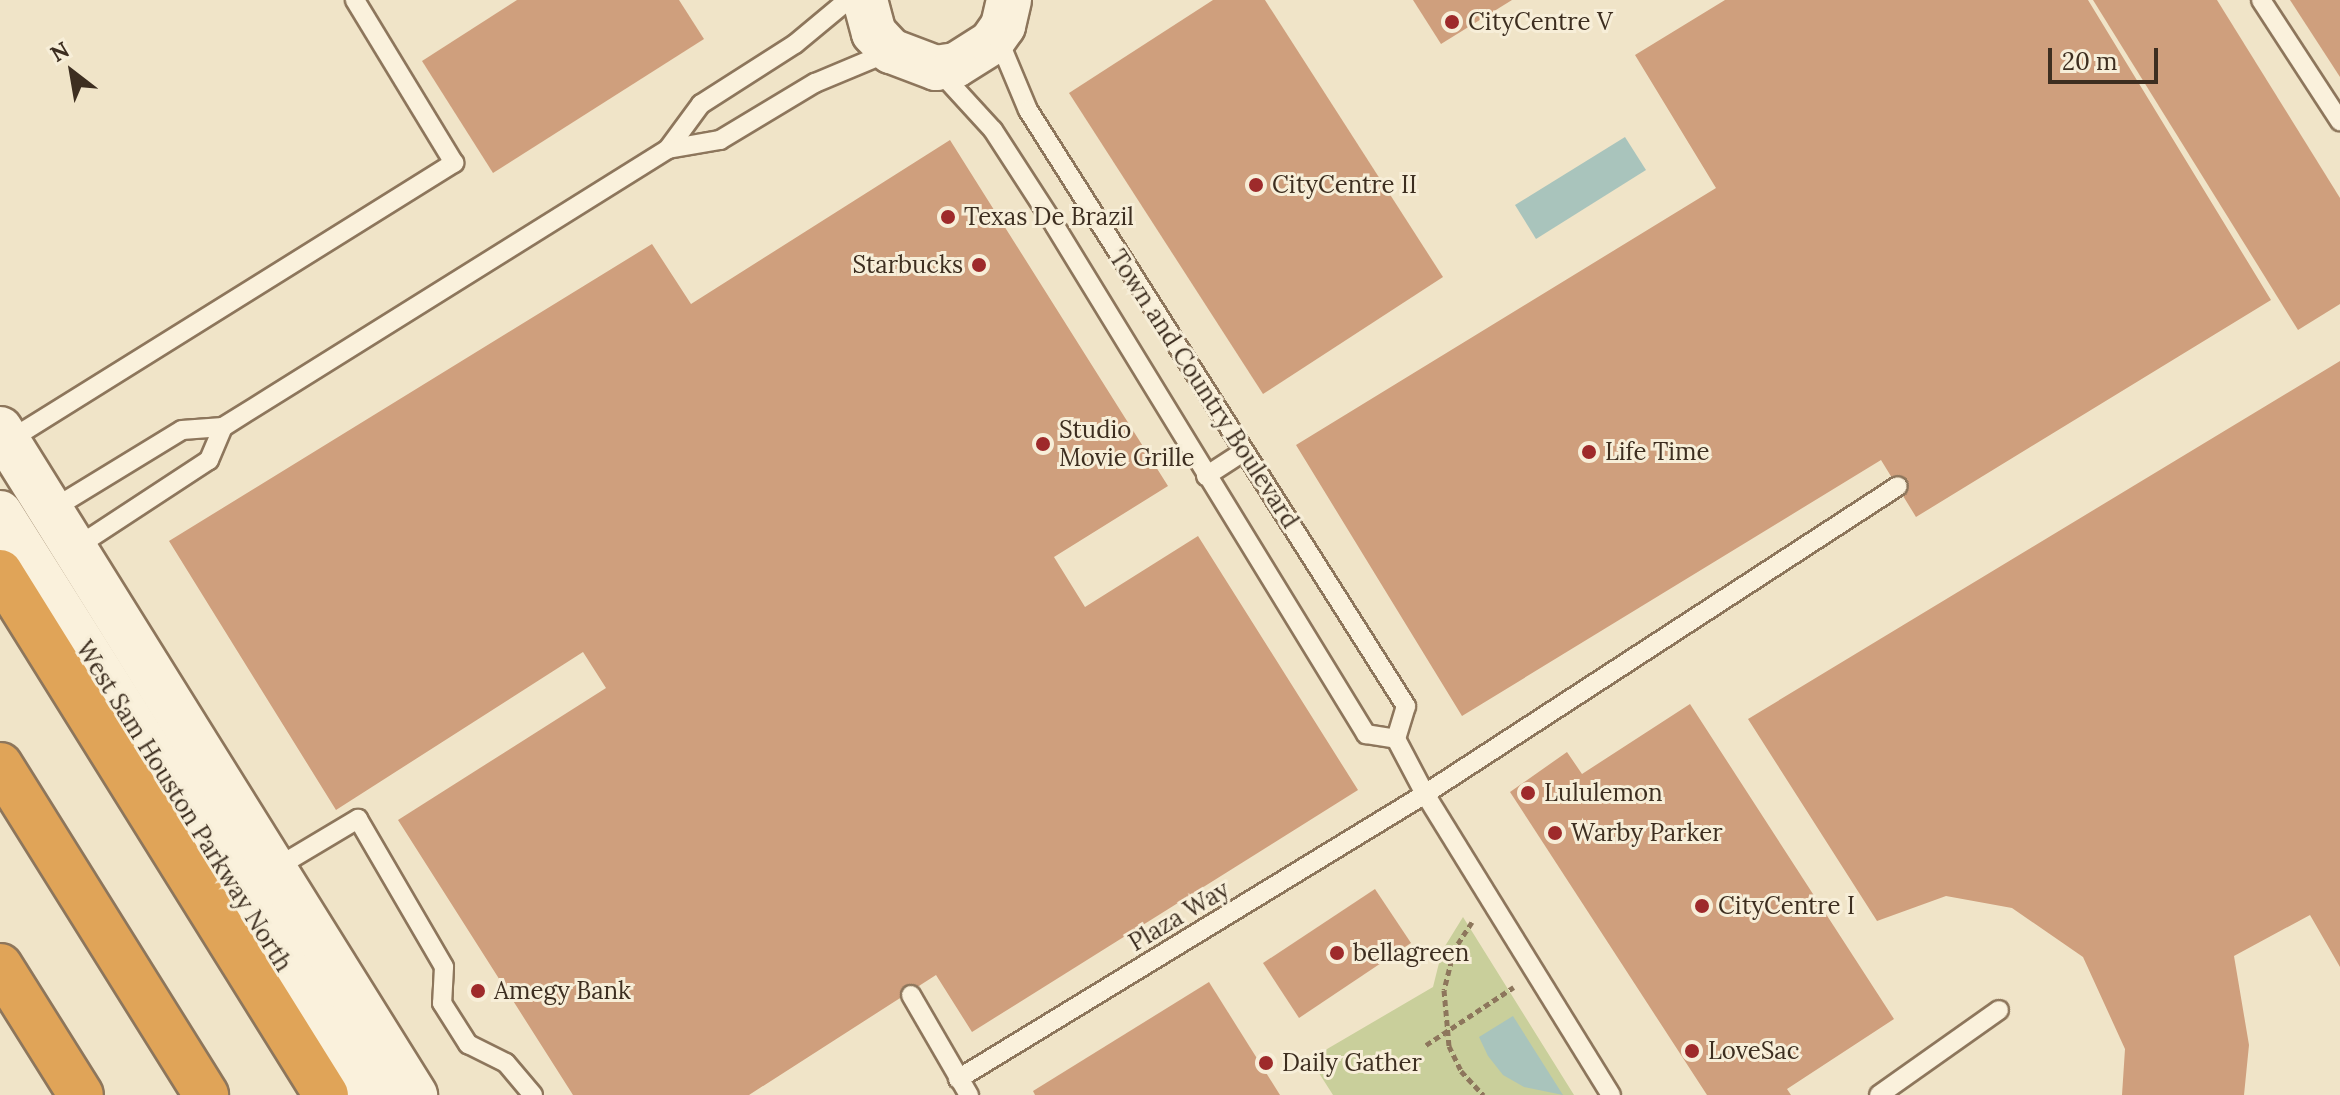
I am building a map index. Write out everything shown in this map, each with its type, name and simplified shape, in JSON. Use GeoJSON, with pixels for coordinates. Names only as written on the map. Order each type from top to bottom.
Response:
{"type":"FeatureCollection","features":[{"type":"Feature","properties":{"kind":"highway"},"geometry":{"type":"LineString","coordinates":[[0,572],[326,1095]]}},
{"type":"Feature","properties":{"kind":"highway"},"geometry":{"type":"LineString","coordinates":[[0,631],[252,980]]}},
{"type":"Feature","properties":{"kind":"highway"},"geometry":{"type":"LineString","coordinates":[[0,765],[206,1095]]}},
{"type":"Feature","properties":{"kind":"highway"},"geometry":{"type":"LineString","coordinates":[[0,966],[81,1095]]}},
{"type":"Feature","properties":{"kind":"main road"},"geometry":{"type":"LineString","coordinates":[[865,0],[874,33],[891,51]]}},
{"type":"Feature","properties":{"kind":"main road","name":"Town and Country Boulevard"},"geometry":{"type":"LineString","coordinates":[[891,51],[912,63],[936,68],[975,57],[1009,10]]}},
{"type":"Feature","properties":{"kind":"main road"},"geometry":{"type":"LineString","coordinates":[[4,435],[415,1095]]}},
{"type":"Feature","properties":{"kind":"main road","name":"West Sam Houston Parkway North"},"geometry":{"type":"LineString","coordinates":[[0,513],[323,1026],[374,1095]]}},
{"type":"Feature","properties":{"kind":"lane"},"geometry":{"type":"LineString","coordinates":[[4,435],[454,163],[355,0]]}},
{"type":"Feature","properties":{"kind":"lane"},"geometry":{"type":"LineString","coordinates":[[51,510],[182,430],[223,427],[668,149],[701,104],[795,44],[848,0]]}},
{"type":"Feature","properties":{"kind":"lane"},"geometry":{"type":"LineString","coordinates":[[2261,0],[2340,121]]}},
{"type":"Feature","properties":{"kind":"lane","name":"Town and Country Boulevard"},"geometry":{"type":"LineString","coordinates":[[936,68],[993,130],[1366,734],[1396,739],[1406,706],[1028,110],[1009,10]]}},
{"type":"Feature","properties":{"kind":"lane"},"geometry":{"type":"LineString","coordinates":[[668,149],[720,140],[815,83],[891,51]]}},
{"type":"Feature","properties":{"kind":"lane"},"geometry":{"type":"LineString","coordinates":[[75,548],[209,460],[223,427]]}},
{"type":"Feature","properties":{"kind":"lane"},"geometry":{"type":"LineString","coordinates":[[1206,476],[1243,452]]}},
{"type":"Feature","properties":{"kind":"lane","name":"Plaza Way"},"geometry":{"type":"LineString","coordinates":[[956,1087],[1425,794],[1898,486]]}},
{"type":"Feature","properties":{"kind":"lane"},"geometry":{"type":"LineString","coordinates":[[1396,739],[1425,794],[1611,1095]]}},
{"type":"Feature","properties":{"kind":"lane"},"geometry":{"type":"LineString","coordinates":[[274,869],[358,819],[444,967],[442,1003],[468,1044],[506,1063],[533,1095]]}},
{"type":"Feature","properties":{"kind":"lane"},"geometry":{"type":"LineString","coordinates":[[911,995],[956,1087],[969,1095]]}},
{"type":"Feature","properties":{"kind":"lane"},"geometry":{"type":"LineString","coordinates":[[1879,1095],[1999,1010]]}},
{"type":"Feature","properties":{"kind":"path"},"geometry":{"type":"LineString","coordinates":[[1476,916],[1454,950],[1444,990],[1447,1031],[1461,1071],[1483,1095]]}},
{"type":"Feature","properties":{"kind":"path"},"geometry":{"type":"LineString","coordinates":[[1426,1045],[1535,973]]}},
{"type":"Feature","properties":{"kind":"green space"},"geometry":{"type":"Polygon","coordinates":[[[1463,917],[1574,1095],[1333,1095],[1310,1059],[1433,987],[1442,951],[1463,917]]]}},
{"type":"Feature","properties":{"kind":"water"},"geometry":{"type":"Polygon","coordinates":[[[1625,137],[1646,170],[1536,239],[1515,205],[1625,137]]]}},
{"type":"Feature","properties":{"kind":"water"},"geometry":{"type":"Polygon","coordinates":[[[1513,1016],[1563,1095],[1524,1087],[1503,1075],[1488,1056],[1479,1037],[1513,1016]]]}},
{"type":"Feature","properties":{"kind":"building"},"geometry":{"type":"Polygon","coordinates":[[[517,0],[679,0],[704,39],[493,173],[422,61],[517,0]]]}},
{"type":"Feature","properties":{"kind":"building","name":"CityCentre II"},"geometry":{"type":"Polygon","coordinates":[[[1213,0],[1265,0],[1443,277],[1263,394],[1069,93],[1213,0]]]}},
{"type":"Feature","properties":{"kind":"building","name":"CityCentre V"},"geometry":{"type":"Polygon","coordinates":[[[1413,0],[1512,0],[1441,44],[1413,0]]]}},
{"type":"Feature","properties":{"kind":"building"},"geometry":{"type":"Polygon","coordinates":[[[1725,0],[2088,0],[2271,300],[1916,517],[1881,460],[1462,716],[1296,445],[1716,188],[1635,55],[1725,0]]]}},
{"type":"Feature","properties":{"kind":"building"},"geometry":{"type":"Polygon","coordinates":[[[2093,0],[2217,0],[2340,198],[2340,304],[2298,330],[2093,0]]]}},
{"type":"Feature","properties":{"kind":"building"},"geometry":{"type":"Polygon","coordinates":[[[2290,0],[2340,0],[2340,77],[2290,0]]]}},
{"type":"Feature","properties":{"kind":"building"},"geometry":{"type":"Polygon","coordinates":[[[950,140],[1168,486],[1054,557],[1085,607],[1198,536],[1358,790],[972,1032],[936,975],[749,1095],[573,1095],[398,820],[606,688],[583,652],[336,810],[169,541],[652,244],[691,304],[950,140]]]}},
{"type":"Feature","properties":{"kind":"building"},"geometry":{"type":"Polygon","coordinates":[[[2340,361],[2340,967],[2310,915],[2234,956],[2249,1045],[2244,1095],[2122,1095],[2125,1049],[2083,957],[2012,908],[1946,896],[1877,921],[1748,719],[2340,361]]]}},
{"type":"Feature","properties":{"kind":"building","name":"CityCentre I"},"geometry":{"type":"Polygon","coordinates":[[[1690,704],[1894,1019],[1787,1089],[1791,1095],[1707,1095],[1510,792],[1567,752],[1582,774],[1690,704]]]}},
{"type":"Feature","properties":{"kind":"building","name":"bellagreen"},"geometry":{"type":"Polygon","coordinates":[[[1375,889],[1411,943],[1299,1018],[1263,963],[1375,889]]]}},
{"type":"Feature","properties":{"kind":"building"},"geometry":{"type":"Polygon","coordinates":[[[1209,982],[1280,1095],[1035,1095],[1033,1091],[1209,982]]]}},
{"type":"Feature","properties":{"kind":"place","name":"CityCentre V"},"geometry":{"type":"Point","coordinates":[1452,22]}},
{"type":"Feature","properties":{"kind":"place","name":"CityCentre II"},"geometry":{"type":"Point","coordinates":[1256,185]}},
{"type":"Feature","properties":{"kind":"place","name":"Texas De Brazil"},"geometry":{"type":"Point","coordinates":[948,217]}},
{"type":"Feature","properties":{"kind":"place","name":"Starbucks"},"geometry":{"type":"Point","coordinates":[979,265]}},
{"type":"Feature","properties":{"kind":"place","name":"Studio Movie Grille"},"geometry":{"type":"Point","coordinates":[1043,444]}},
{"type":"Feature","properties":{"kind":"place","name":"Life Time"},"geometry":{"type":"Point","coordinates":[1589,452]}},
{"type":"Feature","properties":{"kind":"place","name":"Lululemon"},"geometry":{"type":"Point","coordinates":[1528,793]}},
{"type":"Feature","properties":{"kind":"place","name":"Warby Parker"},"geometry":{"type":"Point","coordinates":[1555,833]}},
{"type":"Feature","properties":{"kind":"place","name":"CityCentre I"},"geometry":{"type":"Point","coordinates":[1702,906]}},
{"type":"Feature","properties":{"kind":"place","name":"bellagreen"},"geometry":{"type":"Point","coordinates":[1337,953]}},
{"type":"Feature","properties":{"kind":"place","name":"Amegy Bank"},"geometry":{"type":"Point","coordinates":[478,991]}},
{"type":"Feature","properties":{"kind":"place","name":"LoveSac"},"geometry":{"type":"Point","coordinates":[1692,1051]}},
{"type":"Feature","properties":{"kind":"place","name":"Daily Gather"},"geometry":{"type":"Point","coordinates":[1266,1063]}}]}
